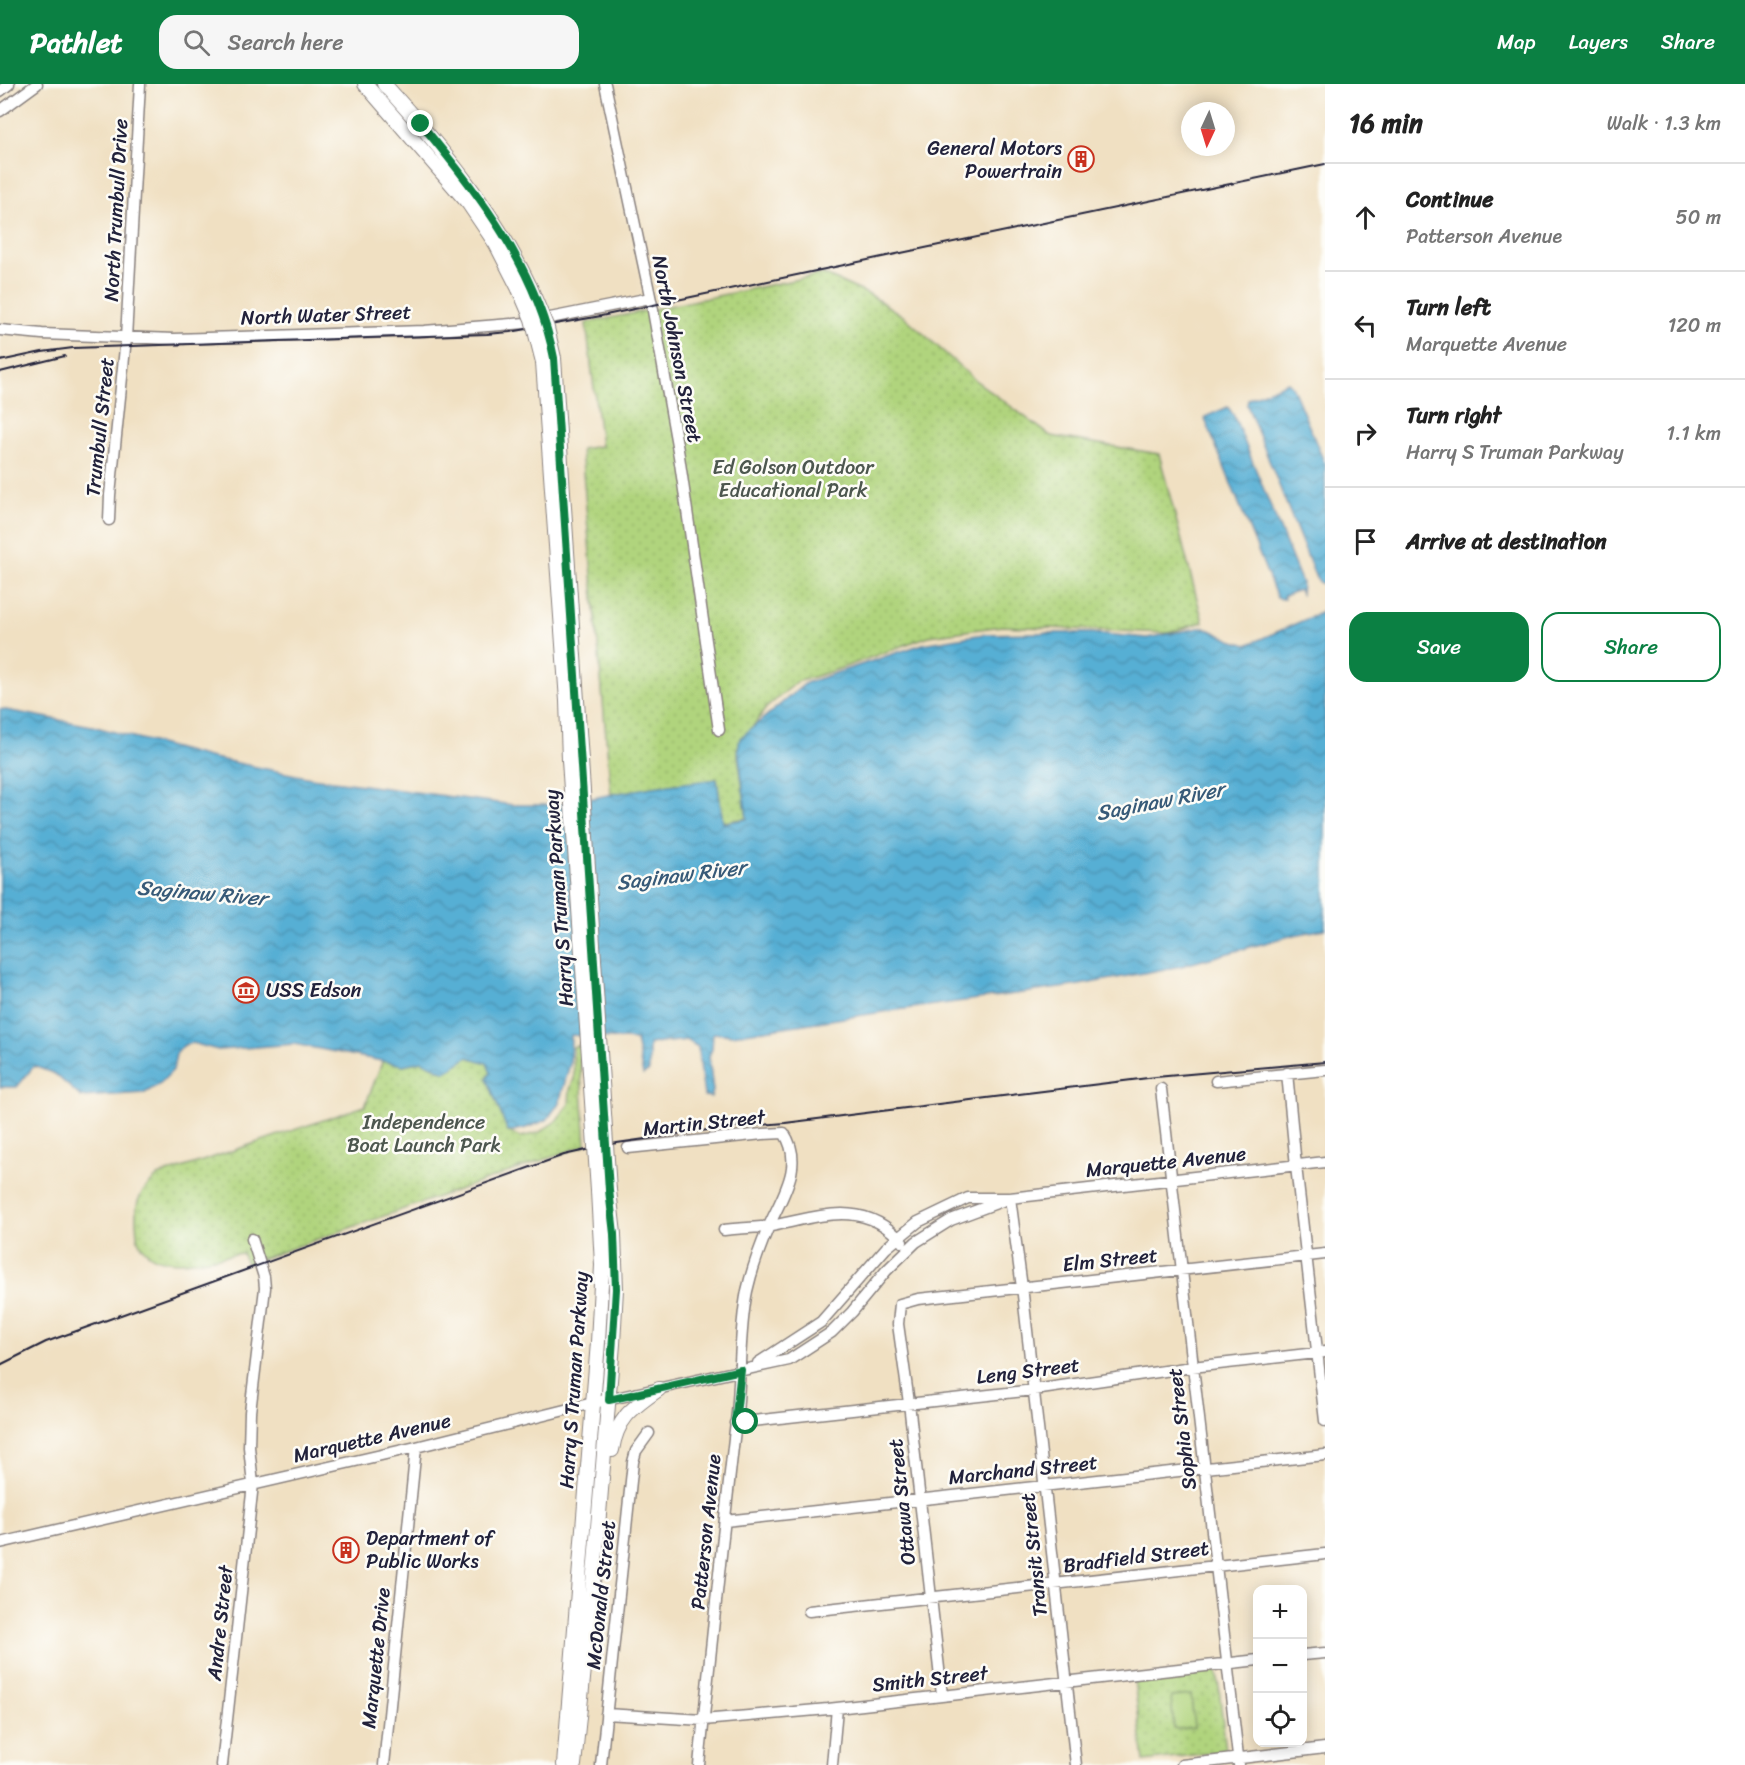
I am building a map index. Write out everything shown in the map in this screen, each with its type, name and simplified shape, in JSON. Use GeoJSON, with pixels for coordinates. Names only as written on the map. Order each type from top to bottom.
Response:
{"type":"FeatureCollection","features":[{"type":"Feature","properties":{"kind":"main road","name":"Harry S Truman Parkway"},"geometry":{"type":"LineString","coordinates":[[365,84],[449,178],[525,288]]}},
{"type":"Feature","properties":{"kind":"main road","name":"Harry S Truman Parkway"},"geometry":{"type":"LineString","coordinates":[[384,84],[421,124],[466,180],[508,243],[525,288],[532,319],[548,360],[567,701],[575,760],[604,1190],[602,1266],[593,1403],[564,1765]]}},
{"type":"Feature","properties":{"kind":"main road","name":"Harry S Truman Parkway"},"geometry":{"type":"LineString","coordinates":[[574,1765],[602,1484],[616,1289],[614,1234],[604,1190]]}},
{"type":"Feature","properties":{"kind":"main road"},"geometry":{"type":"LineString","coordinates":[[602,1484],[620,1423],[629,1411],[660,1389]]}},
{"type":"Feature","properties":{"kind":"street"},"geometry":{"type":"LineString","coordinates":[[0,91],[9,84]]}},
{"type":"Feature","properties":{"kind":"street"},"geometry":{"type":"LineString","coordinates":[[0,111],[38,84]]}},
{"type":"Feature","properties":{"kind":"street","name":"North Trumbull Drive"},"geometry":{"type":"LineString","coordinates":[[126,338],[140,84]]}},
{"type":"Feature","properties":{"kind":"street","name":"North Johnson Street"},"geometry":{"type":"LineString","coordinates":[[605,84],[650,298],[679,456],[719,730]]}},
{"type":"Feature","properties":{"kind":"street","name":"North Water Street"},"geometry":{"type":"LineString","coordinates":[[0,330],[174,339],[482,328],[550,319],[650,298]]}},
{"type":"Feature","properties":{"kind":"street","name":"Trumbull Street"},"geometry":{"type":"LineString","coordinates":[[109,520],[126,338]]}},
{"type":"Feature","properties":{"kind":"street"},"geometry":{"type":"LineString","coordinates":[[1216,1081],[1325,1070]]}},
{"type":"Feature","properties":{"kind":"street"},"geometry":{"type":"LineString","coordinates":[[1287,1073],[1306,1256],[1321,1352],[1325,1421]]}},
{"type":"Feature","properties":{"kind":"street","name":"Sophia Street"},"geometry":{"type":"LineString","coordinates":[[1161,1089],[1239,1762]]}},
{"type":"Feature","properties":{"kind":"street","name":"Martin Street"},"geometry":{"type":"LineString","coordinates":[[628,1148],[784,1133]]}},
{"type":"Feature","properties":{"kind":"street","name":"Patterson Avenue"},"geometry":{"type":"LineString","coordinates":[[699,1765],[741,1370],[743,1309],[751,1273],[769,1226],[788,1190],[793,1158],[790,1142],[784,1133]]}},
{"type":"Feature","properties":{"kind":"street","name":"Marquette Avenue"},"geometry":{"type":"LineString","coordinates":[[752,1367],[821,1322],[898,1236],[934,1213],[968,1198],[1010,1198],[1325,1162]]}},
{"type":"Feature","properties":{"kind":"street","name":"Marquette Avenue"},"geometry":{"type":"LineString","coordinates":[[0,1543],[416,1447],[593,1403],[789,1360],[821,1341],[852,1312],[886,1271],[908,1249],[928,1234],[951,1220],[1010,1198]]}},
{"type":"Feature","properties":{"kind":"street","name":"Transit Street"},"geometry":{"type":"LineString","coordinates":[[1010,1198],[1076,1765]]}},
{"type":"Feature","properties":{"kind":"street"},"geometry":{"type":"LineString","coordinates":[[724,1230],[769,1226],[810,1216],[845,1214],[880,1221],[898,1236],[908,1249]]}},
{"type":"Feature","properties":{"kind":"street","name":"Andre Street"},"geometry":{"type":"LineString","coordinates":[[222,1765],[253,1484],[249,1447],[250,1412],[265,1288],[264,1276],[252,1239]]}},
{"type":"Feature","properties":{"kind":"street","name":"Elm Street"},"geometry":{"type":"LineString","coordinates":[[900,1305],[918,1299],[1325,1254]]}},
{"type":"Feature","properties":{"kind":"street","name":"Ottawa Street"},"geometry":{"type":"LineString","coordinates":[[900,1305],[898,1324],[942,1695]]}},
{"type":"Feature","properties":{"kind":"street","name":"Leng Street"},"geometry":{"type":"LineString","coordinates":[[735,1423],[1034,1390],[1192,1367],[1321,1352]]}},
{"type":"Feature","properties":{"kind":"street","name":"McDonald Street"},"geometry":{"type":"LineString","coordinates":[[600,1765],[633,1462],[636,1451],[649,1433]]}},
{"type":"Feature","properties":{"kind":"street","name":"Marquette Drive"},"geometry":{"type":"LineString","coordinates":[[384,1765],[416,1447]]}},
{"type":"Feature","properties":{"kind":"street","name":"Marchand Street"},"geometry":{"type":"LineString","coordinates":[[725,1521],[1325,1455]]}},
{"type":"Feature","properties":{"kind":"street","name":"Bradfield Street"},"geometry":{"type":"LineString","coordinates":[[809,1611],[1325,1554]]}},
{"type":"Feature","properties":{"kind":"street"},"geometry":{"type":"LineString","coordinates":[[1307,1655],[1325,1653]]}},
{"type":"Feature","properties":{"kind":"street","name":"Smith Street"},"geometry":{"type":"LineString","coordinates":[[606,1714],[703,1720],[837,1708],[1253,1660]]}},
{"type":"Feature","properties":{"kind":"street"},"geometry":{"type":"LineString","coordinates":[[832,1765],[837,1708]]}},
{"type":"Feature","properties":{"kind":"street"},"geometry":{"type":"LineString","coordinates":[[1182,1765],[1239,1762],[1325,1748]]}},
{"type":"Feature","properties":{"kind":"green space","name":"Ed Golson Outdoor Educational Park"},"geometry":{"type":"Polygon","coordinates":[[[823,274],[872,296],[906,318],[975,380],[1051,436],[1159,454],[1203,622],[1168,633],[1002,626],[929,636],[797,682],[766,708],[737,749],[747,818],[723,822],[717,779],[611,794],[581,449],[601,446],[586,323],[823,274]]]}},
{"type":"Feature","properties":{"kind":"green space","name":"Independence Boat Launch Park"},"geometry":{"type":"Polygon","coordinates":[[[579,1045],[586,1145],[247,1264],[242,1253],[186,1262],[158,1259],[147,1252],[138,1240],[136,1215],[138,1202],[143,1192],[158,1176],[365,1106],[383,1060],[403,1065],[422,1061],[445,1072],[468,1057],[487,1063],[491,1073],[487,1078],[508,1132],[521,1137],[538,1133],[556,1121],[569,1104],[570,1089],[574,1079],[573,1047],[579,1045]]]}},
{"type":"Feature","properties":{"kind":"green space"},"geometry":{"type":"Polygon","coordinates":[[[1217,1670],[1226,1751],[1144,1761],[1134,1680],[1217,1670]]]}},
{"type":"Feature","properties":{"kind":"green space"},"geometry":{"type":"Polygon","coordinates":[[[1191,1695],[1194,1728],[1174,1729],[1171,1697],[1191,1695]]]}},
{"type":"Feature","properties":{"kind":"water"},"geometry":{"type":"Polygon","coordinates":[[[1288,382],[1292,386],[1325,464],[1325,584],[1320,583],[1316,578],[1247,405],[1248,399],[1288,382]]]}},
{"type":"Feature","properties":{"kind":"water"},"geometry":{"type":"Polygon","coordinates":[[[1228,407],[1234,416],[1302,583],[1301,594],[1299,590],[1283,596],[1284,599],[1277,598],[1205,419],[1228,407]]]}},
{"type":"Feature","properties":{"kind":"water","name":"Saginaw River"},"geometry":{"type":"Polygon","coordinates":[[[1325,611],[1325,929],[1294,935],[1181,966],[1074,986],[732,1035],[713,1033],[709,1056],[713,1091],[711,1097],[704,1096],[698,1047],[687,1040],[649,1044],[649,1071],[643,1075],[636,1040],[571,1035],[570,1064],[559,1103],[547,1120],[508,1132],[487,1078],[491,1073],[487,1063],[468,1057],[445,1072],[422,1061],[403,1065],[294,1044],[218,1050],[192,1043],[184,1045],[176,1054],[173,1070],[161,1083],[145,1093],[81,1097],[55,1074],[34,1066],[17,1087],[0,1087],[0,709],[92,726],[208,757],[311,778],[513,805],[555,805],[652,787],[717,779],[723,823],[747,819],[738,749],[740,738],[806,683],[923,644],[984,634],[1092,633],[1147,638],[1204,627],[1247,645],[1325,611]]]}},
{"type":"Feature","properties":{"kind":"railway"},"geometry":{"type":"LineString","coordinates":[[0,361],[73,348],[510,332],[601,316],[1325,164]]}},
{"type":"Feature","properties":{"kind":"railway"},"geometry":{"type":"LineString","coordinates":[[0,372],[65,356]]}},
{"type":"Feature","properties":{"kind":"railway"},"geometry":{"type":"LineString","coordinates":[[0,1365],[46,1342],[564,1155],[617,1143],[722,1128],[785,1123],[1156,1077],[1325,1062]]}},
{"type":"Feature","properties":{"kind":"place","name":"General Motors Powertrain"},"geometry":{"type":"Point","coordinates":[1081,159]}},
{"type":"Feature","properties":{"kind":"place","name":"USS Edson"},"geometry":{"type":"Point","coordinates":[246,990]}},
{"type":"Feature","properties":{"kind":"place","name":"Department of Public Works"},"geometry":{"type":"Point","coordinates":[346,1550]}},
{"type":"Feature","properties":{"kind":"route"},"geometry":{"type":"LineString","coordinates":[[421,124],[466,180],[508,243],[542,314],[554,358],[580,723],[609,1190],[614,1234],[616,1289],[609,1400],[741,1370],[735,1423],[746,1422]]}}]}
